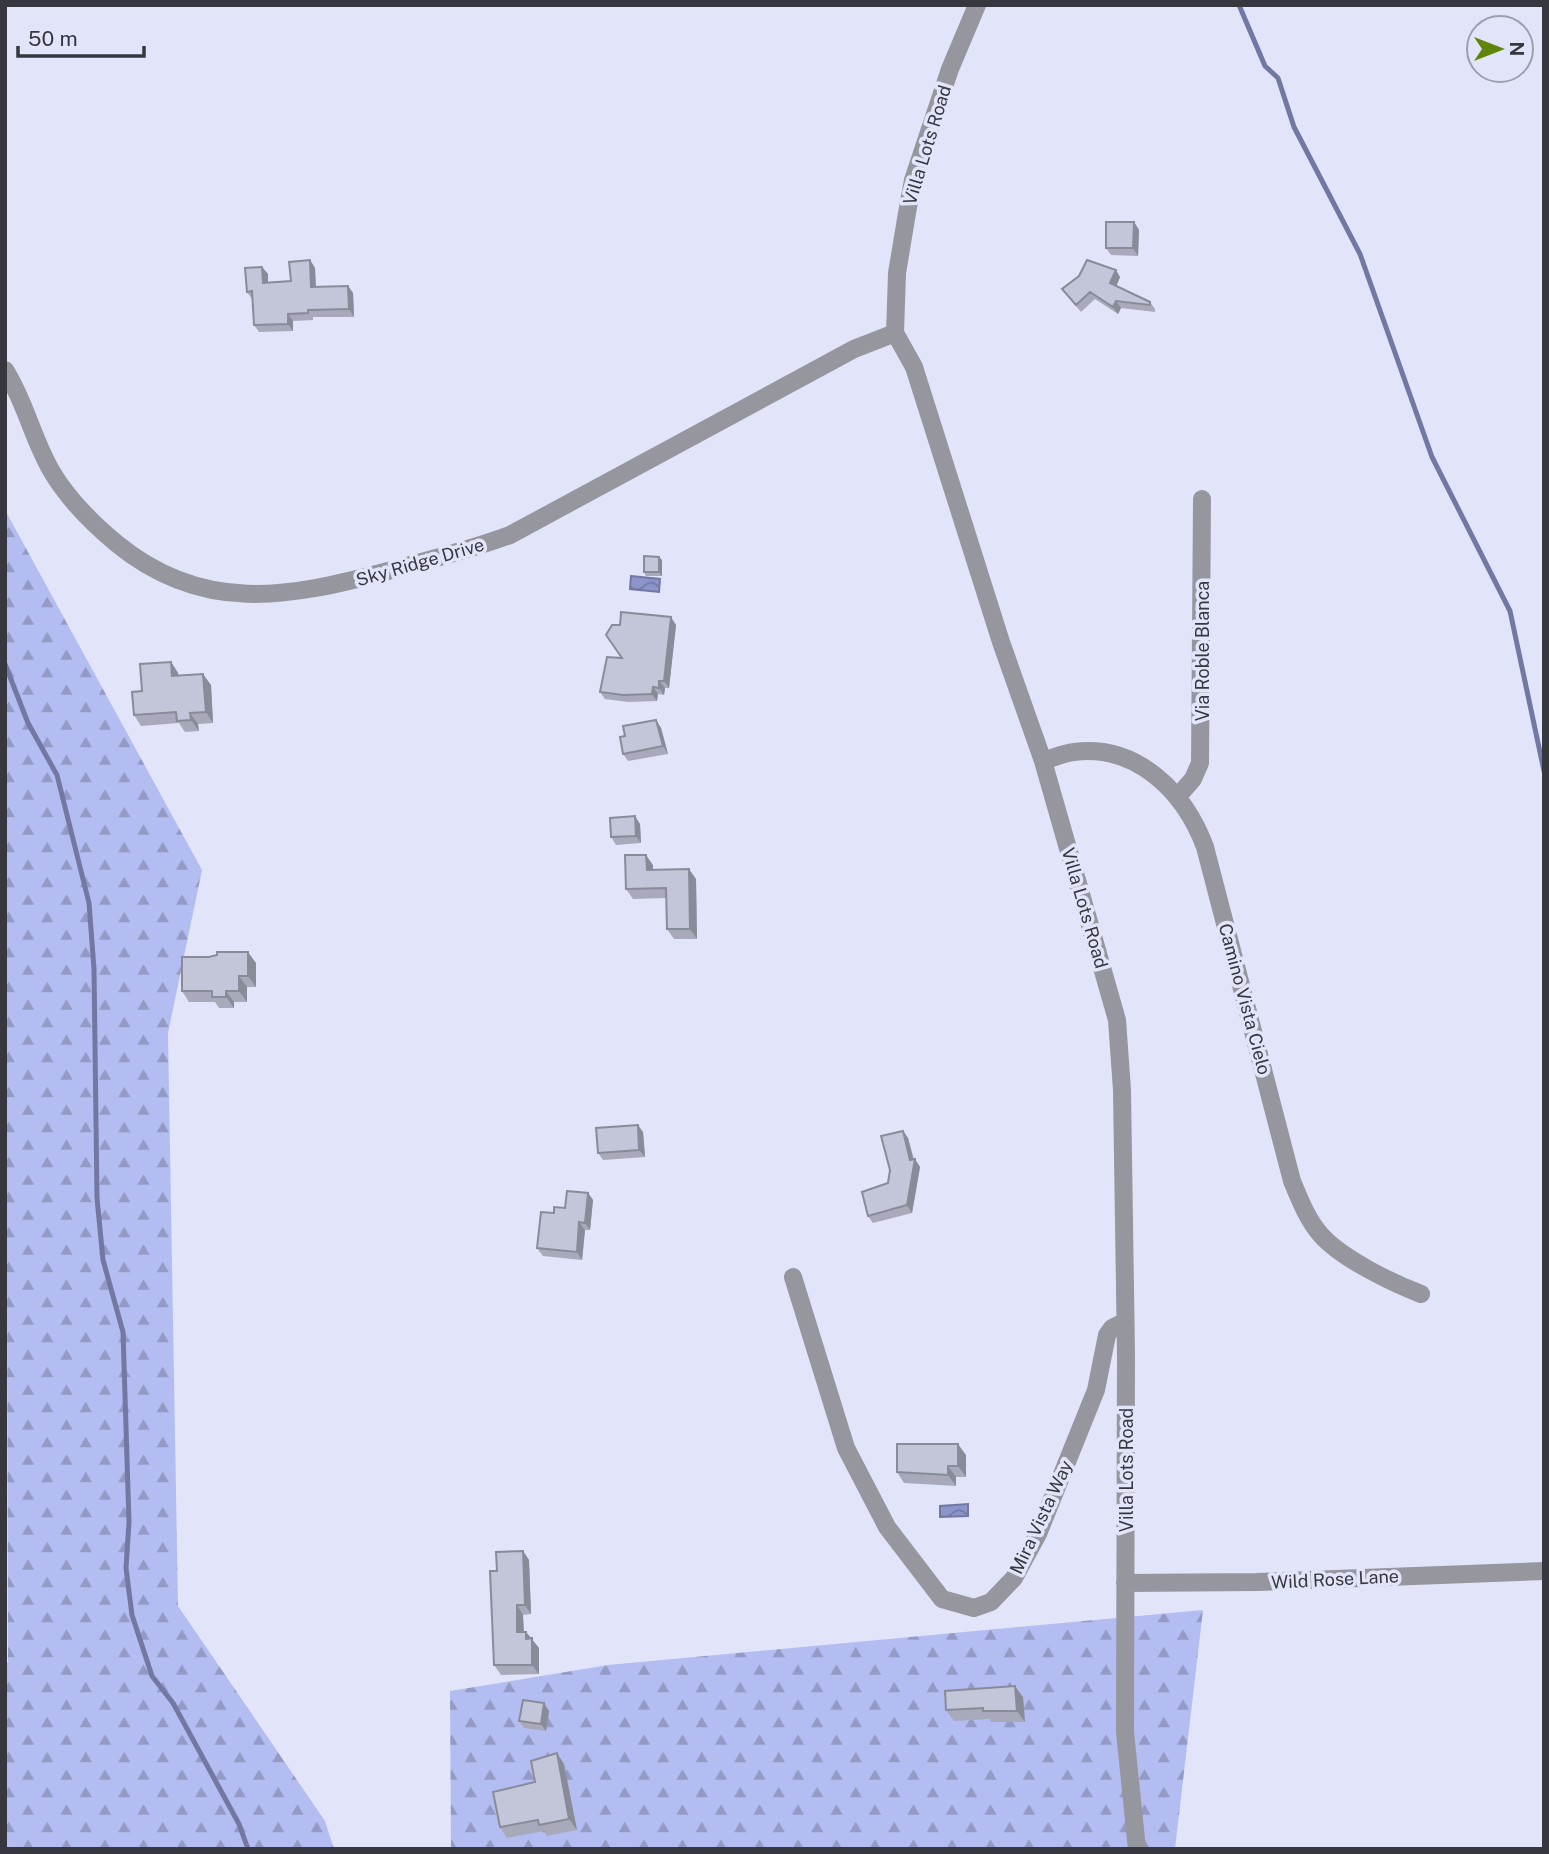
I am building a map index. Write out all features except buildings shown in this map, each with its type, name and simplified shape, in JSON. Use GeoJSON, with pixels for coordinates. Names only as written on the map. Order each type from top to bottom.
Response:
{"type":"FeatureCollection","features":[{"type":"Feature","properties":{"kind":"street","name":"Villa Lots Road"},"geometry":{"type":"LineString","coordinates":[[976,5],[950,69],[914,180],[897,272],[895,333],[914,367],[1000,642],[1043,761],[1117,1020],[1122,1090],[1125,1732],[1137,1849]]}},
{"type":"Feature","properties":{"kind":"street","name":"Sky Ridge Drive"},"geometry":{"type":"LineString","coordinates":[[5,370],[52,472],[92,522],[141,564],[182,583],[227,595],[266,596],[323,589],[471,549],[510,535],[854,349],[895,333]]}},
{"type":"Feature","properties":{"kind":"street","name":"Via Roble Blanca"},"geometry":{"type":"LineString","coordinates":[[1179,795],[1193,779],[1200,762],[1202,499]]}},
{"type":"Feature","properties":{"kind":"street","name":"Camino Vista Cielo"},"geometry":{"type":"LineString","coordinates":[[1043,761],[1073,752],[1097,752],[1127,759],[1153,774],[1179,795],[1196,822],[1205,847],[1292,1181],[1304,1211],[1321,1236],[1344,1253],[1421,1294]]}},
{"type":"Feature","properties":{"kind":"street","name":"Mira Vista Way"},"geometry":{"type":"LineString","coordinates":[[793,1277],[846,1448],[887,1527],[942,1599],[974,1608],[990,1602],[1014,1578],[1038,1534],[1096,1390],[1107,1335],[1112,1328],[1124,1322]]}},
{"type":"Feature","properties":{"kind":"street","name":"Wild Rose Lane"},"geometry":{"type":"LineString","coordinates":[[1125,1583],[1258,1582],[1544,1571]]}},
{"type":"Feature","properties":{"kind":"green space"},"geometry":{"type":"Polygon","coordinates":[[[5,510],[202,870],[168,1033],[178,1606],[325,1821],[334,1849],[5,1849],[5,1664],[8,1662],[5,510]]]}},
{"type":"Feature","properties":{"kind":"green space"},"geometry":{"type":"Polygon","coordinates":[[[1203,1610],[1175,1849],[451,1849],[450,1691],[608,1665],[1203,1610]]]}},
{"type":"Feature","properties":{"kind":"water"},"geometry":{"type":"Polygon","coordinates":[[[631,576],[660,579],[659,592],[630,589],[631,576]]]}},
{"type":"Feature","properties":{"kind":"water"},"geometry":{"type":"Polygon","coordinates":[[[968,1504],[968,1516],[940,1517],[940,1506],[968,1504]]]}},
{"type":"Feature","properties":{"kind":"waterway"},"geometry":{"type":"LineString","coordinates":[[1239,5],[1265,66],[1278,78],[1294,127],[1360,254],[1432,457],[1510,611],[1544,771]]}},
{"type":"Feature","properties":{"kind":"waterway"},"geometry":{"type":"LineString","coordinates":[[5,664],[28,723],[57,775],[89,903],[94,969],[97,1198],[103,1260],[123,1332],[129,1522],[126,1568],[132,1615],[152,1676],[173,1703],[239,1824],[248,1849]]}}]}
